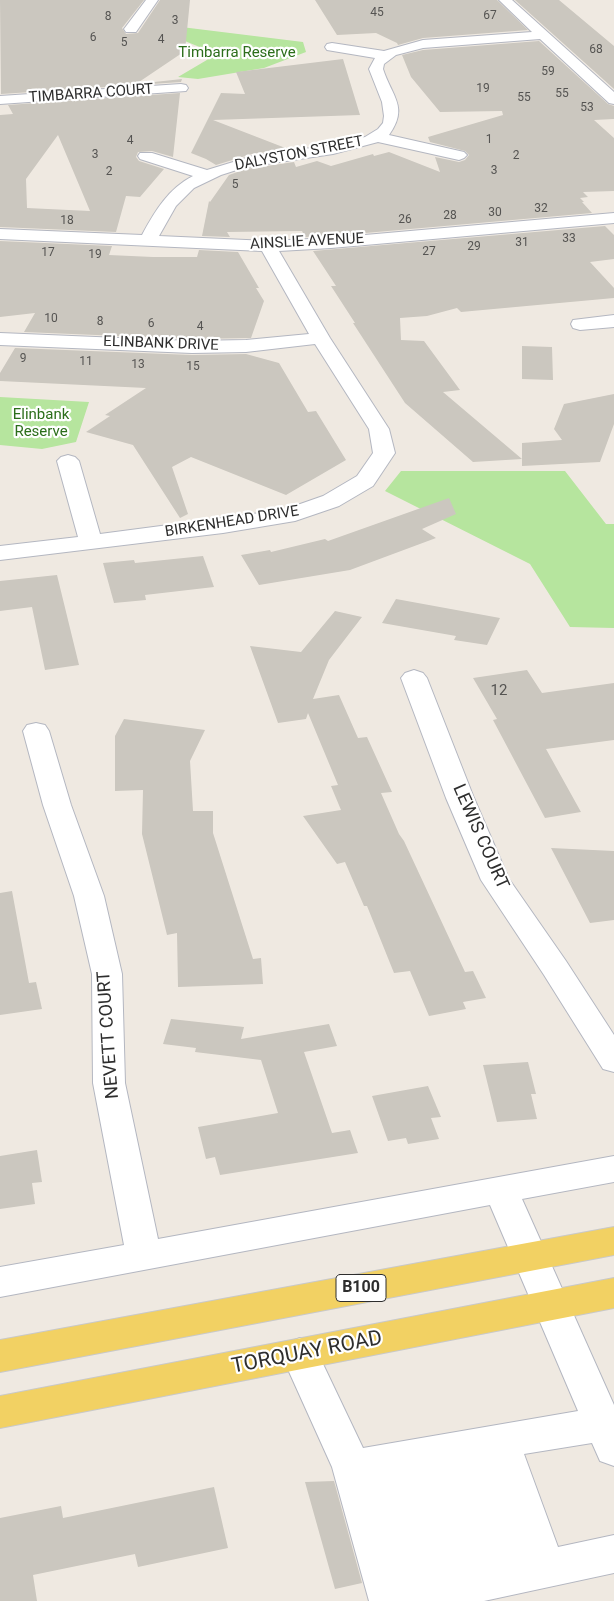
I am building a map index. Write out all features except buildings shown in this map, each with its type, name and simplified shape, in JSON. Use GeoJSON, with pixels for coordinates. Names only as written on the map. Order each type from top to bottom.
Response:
{"type":"FeatureCollection","features":[{"type":"Feature","properties":{"kind":"main road","name":"B100"},"geometry":{"type":"LineString","coordinates":[[0,1356],[614,1241]]}},
{"type":"Feature","properties":{"kind":"main road","name":"TORQUAY ROAD"},"geometry":{"type":"LineString","coordinates":[[0,1412],[614,1293]]}},
{"type":"Feature","properties":{"kind":"street"},"geometry":{"type":"LineString","coordinates":[[132,29],[152,0]]}},
{"type":"Feature","properties":{"kind":"street"},"geometry":{"type":"LineString","coordinates":[[504,0],[614,100]]}},
{"type":"Feature","properties":{"kind":"street"},"geometry":{"type":"LineString","coordinates":[[332,47],[384,55],[423,44],[543,35]]}},
{"type":"Feature","properties":{"kind":"street","name":"DALYSTON STREET"},"geometry":{"type":"LineString","coordinates":[[148,240],[171,201],[187,186],[207,175],[232,166],[265,158],[348,147],[376,137],[390,125],[392,109],[376,69],[378,62],[384,55]]}},
{"type":"Feature","properties":{"kind":"street","name":"TIMBARRA COURT"},"geometry":{"type":"LineString","coordinates":[[0,100],[181,88]]}},
{"type":"Feature","properties":{"kind":"street"},"geometry":{"type":"LineString","coordinates":[[376,137],[459,155]]}},
{"type":"Feature","properties":{"kind":"street"},"geometry":{"type":"LineString","coordinates":[[146,156],[207,175]]}},
{"type":"Feature","properties":{"kind":"street","name":"AINSLIE AVENUE"},"geometry":{"type":"LineString","coordinates":[[0,234],[268,246],[331,243],[614,218]]}},
{"type":"Feature","properties":{"kind":"street","name":"BIRKENHEAD DRIVE"},"geometry":{"type":"LineString","coordinates":[[0,553],[223,526],[287,516],[331,501],[365,481],[384,453],[379,429],[321,338],[268,246]]}},
{"type":"Feature","properties":{"kind":"street"},"geometry":{"type":"LineString","coordinates":[[580,324],[614,321]]}},
{"type":"Feature","properties":{"kind":"street","name":"ELINBANK DRIVE"},"geometry":{"type":"LineString","coordinates":[[0,339],[246,346],[321,338]]}},
{"type":"Feature","properties":{"kind":"street"},"geometry":{"type":"LineString","coordinates":[[68,461],[91,542]]}},
{"type":"Feature","properties":{"kind":"street","name":"LEWIS COURT"},"geometry":{"type":"LineString","coordinates":[[414,678],[460,798],[495,880],[556,968],[614,1061]]}},
{"type":"Feature","properties":{"kind":"street","name":"NEVETT COURT"},"geometry":{"type":"LineString","coordinates":[[36,731],[57,805],[89,896],[107,974],[109,1084],[144,1256]]}},
{"type":"Feature","properties":{"kind":"street"},"geometry":{"type":"LineString","coordinates":[[0,1282],[614,1169]]}},
{"type":"Feature","properties":{"kind":"street"},"geometry":{"type":"LineString","coordinates":[[425,1454],[609,1437],[501,1190]]}},
{"type":"Feature","properties":{"kind":"street"},"geometry":{"type":"LineString","coordinates":[[300,1354],[425,1454],[457,1587]]}},
{"type":"Feature","properties":{"kind":"street"},"geometry":{"type":"LineString","coordinates":[[425,1454],[457,1587]]}},
{"type":"Feature","properties":{"kind":"street"},"geometry":{"type":"LineString","coordinates":[[425,1454],[457,1587]]}},
{"type":"Feature","properties":{"kind":"street"},"geometry":{"type":"LineString","coordinates":[[457,1587],[614,1554]]}},
{"type":"Feature","properties":{"kind":"green space","name":"Timbarra Reserve"},"geometry":{"type":"Polygon","coordinates":[[[157,24],[303,42],[306,52],[264,68],[198,79],[178,77],[217,54],[160,31],[157,24]]]}},
{"type":"Feature","properties":{"kind":"green space","name":"Elinbank Reserve"},"geometry":{"type":"Polygon","coordinates":[[[0,397],[89,402],[76,442],[42,449],[0,445],[0,397]]]}},
{"type":"Feature","properties":{"kind":"green space"},"geometry":{"type":"Polygon","coordinates":[[[401,471],[565,471],[606,524],[614,524],[614,628],[570,627],[530,564],[385,491],[401,471]]]}}]}
